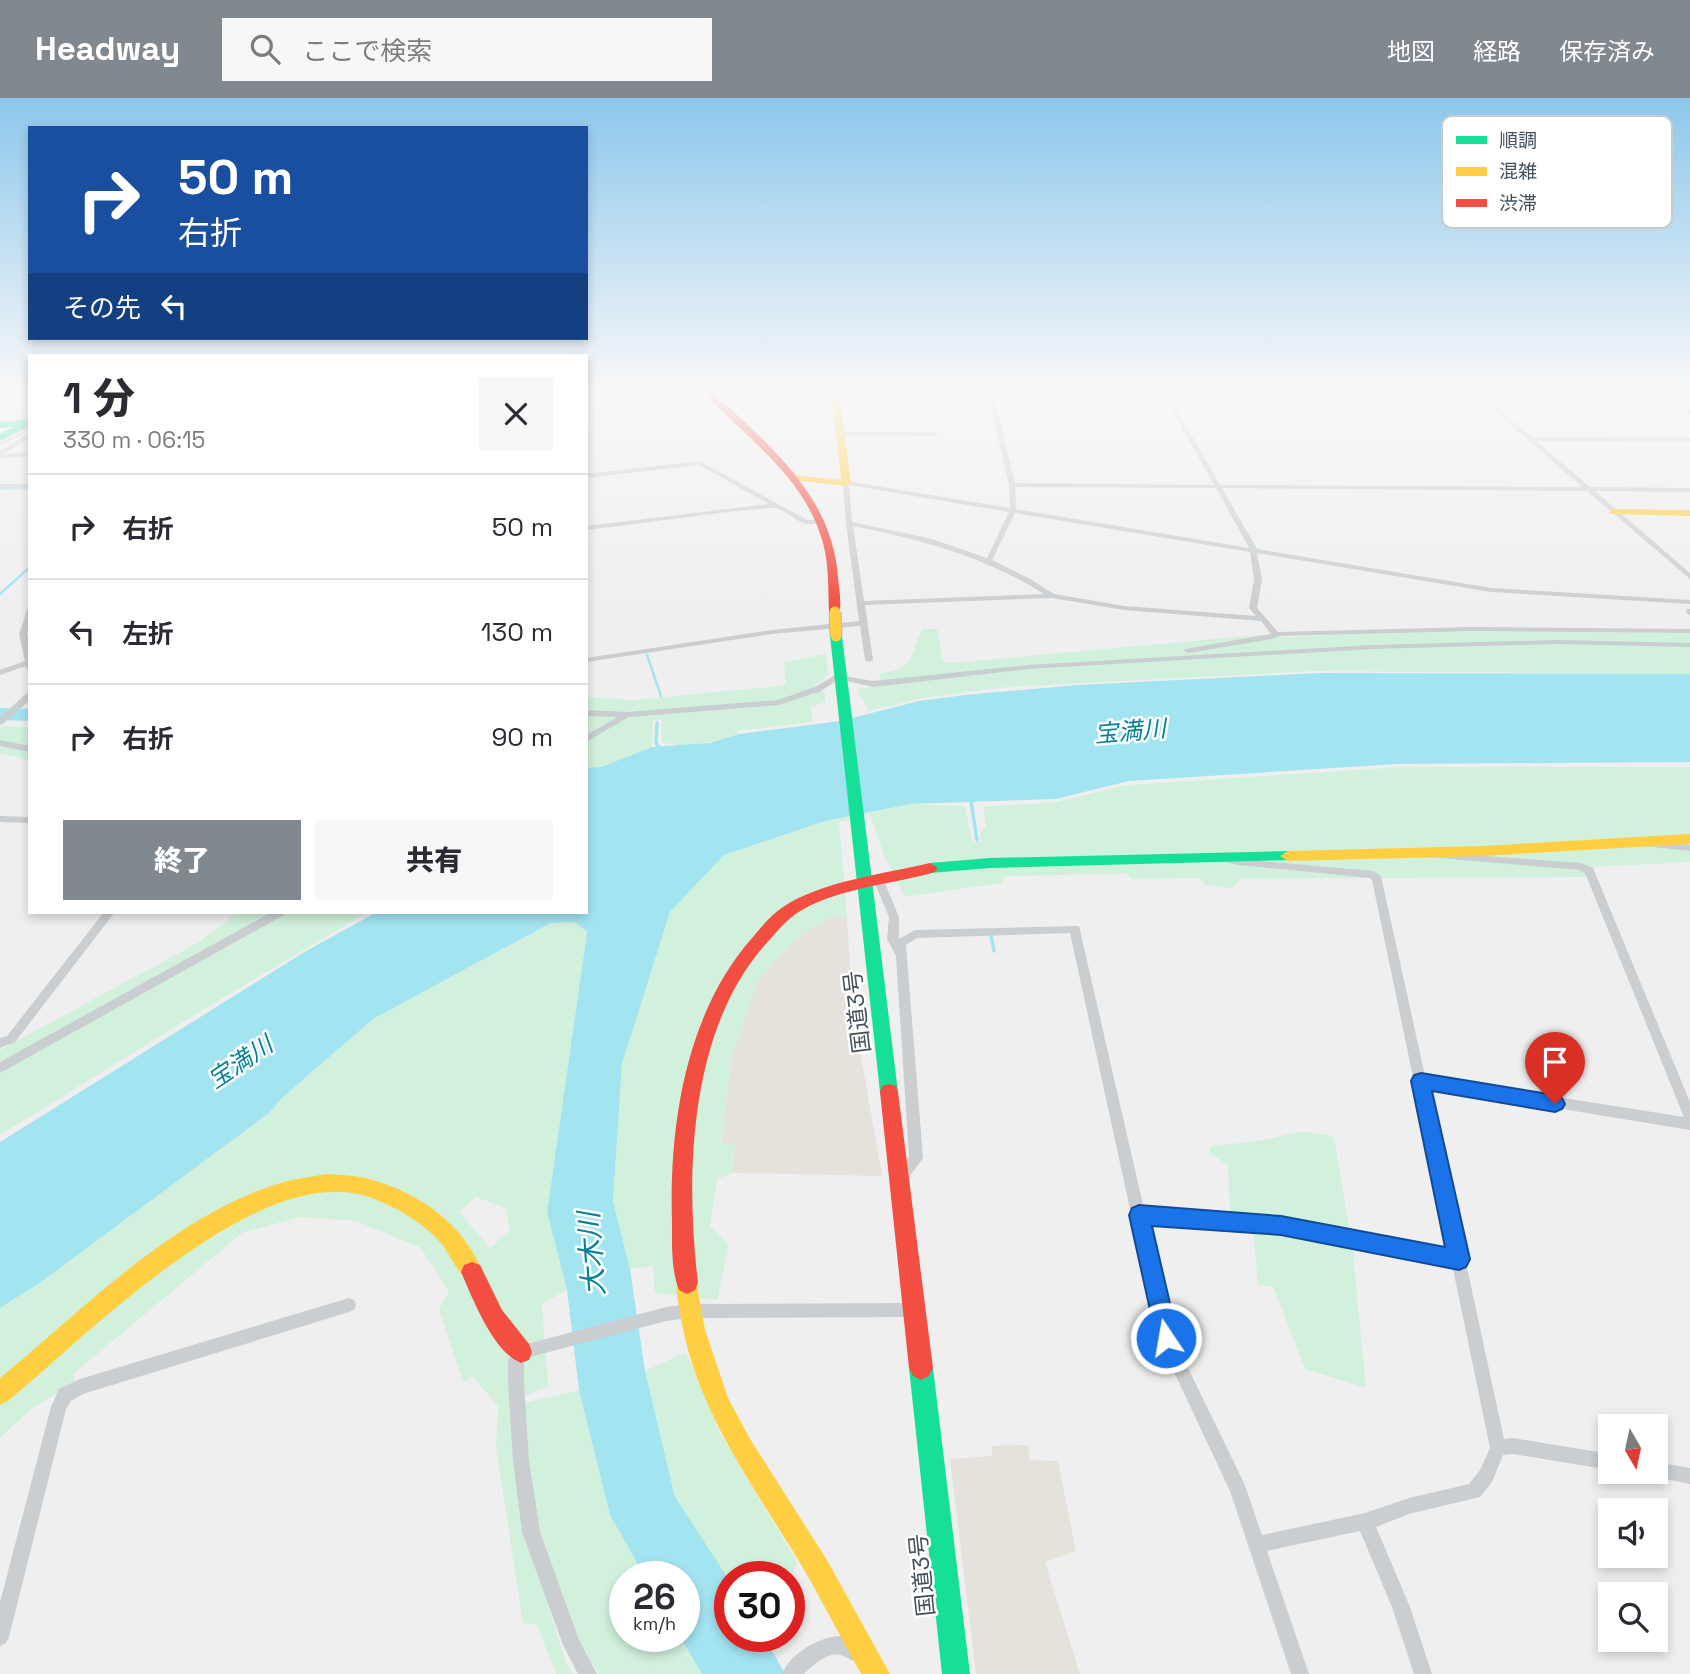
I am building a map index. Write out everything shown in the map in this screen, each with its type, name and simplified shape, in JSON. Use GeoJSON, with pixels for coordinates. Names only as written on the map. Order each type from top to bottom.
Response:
{"type":"FeatureCollection","features":[{"type":"Feature","properties":{"kind":"main road","name":"国道3号"},"geometry":{"type":"LineString","coordinates":[[780,464],[809,495],[829,544],[836,635],[869,881],[956,1674]]}},
{"type":"Feature","properties":{"kind":"main road"},"geometry":{"type":"LineString","coordinates":[[795,478],[846,483],[844,464]]}},
{"type":"Feature","properties":{"kind":"main road"},"geometry":{"type":"LineString","coordinates":[[1614,512],[1690,513]]}},
{"type":"Feature","properties":{"kind":"main road"},"geometry":{"type":"LineString","coordinates":[[874,1670],[810,1555],[734,1438],[709,1381],[690,1311],[683,1237],[691,1096],[714,1009],[727,980],[745,954],[789,911],[835,891],[938,867],[990,863],[1416,852],[1690,839]]}},
{"type":"Feature","properties":{"kind":"main road"},"geometry":{"type":"LineString","coordinates":[[0,1393],[173,1248],[204,1228],[248,1202],[288,1189],[327,1183],[364,1185],[400,1197],[435,1220],[459,1246],[503,1331],[521,1352]]}},
{"type":"Feature","properties":{"kind":"street"},"geometry":{"type":"LineString","coordinates":[[588,476],[695,464]]}},
{"type":"Feature","properties":{"kind":"street"},"geometry":{"type":"LineString","coordinates":[[701,464],[806,522],[821,521]]}},
{"type":"Feature","properties":{"kind":"street"},"geometry":{"type":"LineString","coordinates":[[989,560],[1013,511],[1012,485],[1007,464]]}},
{"type":"Feature","properties":{"kind":"street"},"geometry":{"type":"LineString","coordinates":[[1206,464],[1253,549],[1258,579],[1253,608],[1276,634]]}},
{"type":"Feature","properties":{"kind":"street"},"geometry":{"type":"LineString","coordinates":[[1557,464],[1690,577]]}},
{"type":"Feature","properties":{"kind":"street"},"geometry":{"type":"LineString","coordinates":[[869,660],[849,523],[846,483],[1491,590],[1690,602]]}},
{"type":"Feature","properties":{"kind":"street"},"geometry":{"type":"LineString","coordinates":[[1012,485],[1690,490]]}},
{"type":"Feature","properties":{"kind":"street"},"geometry":{"type":"LineString","coordinates":[[0,486],[28,486]]}},
{"type":"Feature","properties":{"kind":"street"},"geometry":{"type":"LineString","coordinates":[[588,528],[776,505]]}},
{"type":"Feature","properties":{"kind":"street"},"geometry":{"type":"LineString","coordinates":[[849,523],[928,539],[989,560],[1052,596]]}},
{"type":"Feature","properties":{"kind":"street"},"geometry":{"type":"LineString","coordinates":[[862,603],[1052,596],[1124,608],[1261,619]]}},
{"type":"Feature","properties":{"kind":"street"},"geometry":{"type":"LineString","coordinates":[[0,673],[28,665],[23,634],[28,618]]}},
{"type":"Feature","properties":{"kind":"street"},"geometry":{"type":"LineString","coordinates":[[588,660],[796,628],[864,623]]}},
{"type":"Feature","properties":{"kind":"street"},"geometry":{"type":"LineString","coordinates":[[1147,659],[1158,654],[1272,637],[1276,634],[1472,629],[1690,631]]}},
{"type":"Feature","properties":{"kind":"street"},"geometry":{"type":"LineString","coordinates":[[588,713],[627,715],[779,702],[818,689],[842,675],[873,684],[1028,667],[1479,643],[1690,645]]}},
{"type":"Feature","properties":{"kind":"street"},"geometry":{"type":"LineString","coordinates":[[0,722],[28,697]]}},
{"type":"Feature","properties":{"kind":"street"},"geometry":{"type":"LineString","coordinates":[[588,706],[627,715]]}},
{"type":"Feature","properties":{"kind":"street"},"geometry":{"type":"LineString","coordinates":[[588,738],[627,715]]}},
{"type":"Feature","properties":{"kind":"street"},"geometry":{"type":"LineString","coordinates":[[0,743],[28,749]]}},
{"type":"Feature","properties":{"kind":"street"},"geometry":{"type":"LineString","coordinates":[[0,820],[28,820]]}},
{"type":"Feature","properties":{"kind":"street"},"geometry":{"type":"LineString","coordinates":[[1621,842],[1690,848]]}},
{"type":"Feature","properties":{"kind":"street"},"geometry":{"type":"LineString","coordinates":[[1416,852],[1464,859],[1581,867],[1589,871],[1690,1117]]}},
{"type":"Feature","properties":{"kind":"street"},"geometry":{"type":"LineString","coordinates":[[1224,858],[1239,863],[1377,878],[1498,1448],[1486,1476],[1474,1491],[1409,1506],[1365,1522],[1258,1544]]}},
{"type":"Feature","properties":{"kind":"street"},"geometry":{"type":"LineString","coordinates":[[869,881],[894,917],[893,939],[902,956]]}},
{"type":"Feature","properties":{"kind":"street"},"geometry":{"type":"LineString","coordinates":[[0,1044],[11,1039],[108,914]]}},
{"type":"Feature","properties":{"kind":"street"},"geometry":{"type":"LineString","coordinates":[[0,1068],[276,914]]}},
{"type":"Feature","properties":{"kind":"street"},"geometry":{"type":"LineString","coordinates":[[900,1179],[916,1158],[900,943],[915,934],[1075,929],[1166,1338],[1217,1442],[1258,1544],[1300,1674]]}},
{"type":"Feature","properties":{"kind":"street"},"geometry":{"type":"LineString","coordinates":[[1421,1081],[1690,1124]]}},
{"type":"Feature","properties":{"kind":"street"},"geometry":{"type":"LineString","coordinates":[[1139,1215],[1281,1226],[1459,1259]]}},
{"type":"Feature","properties":{"kind":"street"},"geometry":{"type":"LineString","coordinates":[[0,1637],[59,1407],[65,1395],[80,1387],[349,1306]]}},
{"type":"Feature","properties":{"kind":"street"},"geometry":{"type":"LineString","coordinates":[[588,1674],[572,1645],[531,1532],[521,1460],[516,1383],[516,1360],[521,1352],[667,1314],[690,1311],[915,1310]]}},
{"type":"Feature","properties":{"kind":"street"},"geometry":{"type":"LineString","coordinates":[[1498,1448],[1513,1446],[1598,1460]]}},
{"type":"Feature","properties":{"kind":"street"},"geometry":{"type":"LineString","coordinates":[[1668,1472],[1690,1476]]}},
{"type":"Feature","properties":{"kind":"street"},"geometry":{"type":"LineString","coordinates":[[1365,1522],[1401,1607],[1423,1674]]}},
{"type":"Feature","properties":{"kind":"street"},"geometry":{"type":"LineString","coordinates":[[793,1672],[822,1648],[832,1644],[848,1647],[874,1670]]}},
{"type":"Feature","properties":{"kind":"shaded area"},"geometry":{"type":"Polygon","coordinates":[[[847,916],[852,1004],[882,1176],[732,1173],[735,1146],[721,1144],[731,1060],[758,980],[794,941],[827,918],[847,916]]]}},
{"type":"Feature","properties":{"kind":"shaded area"},"geometry":{"type":"Polygon","coordinates":[[[1028,1445],[1030,1460],[1058,1461],[1076,1551],[1045,1562],[1080,1674],[976,1674],[950,1459],[992,1456],[992,1446],[1028,1445]]]}},
{"type":"Feature","properties":{"kind":"green space"},"geometry":{"type":"Polygon","coordinates":[[[922,629],[937,629],[943,662],[951,663],[1271,634],[1284,637],[1427,631],[1690,633],[1690,674],[1315,671],[1008,687],[922,698],[869,711],[857,689],[881,686],[880,673],[905,665],[922,629]]]}},
{"type":"Feature","properties":{"kind":"green space"},"geometry":{"type":"Polygon","coordinates":[[[826,654],[828,675],[814,686],[825,693],[825,702],[810,707],[813,722],[738,731],[739,734],[700,744],[681,745],[662,742],[661,720],[653,720],[652,747],[601,767],[588,768],[588,697],[633,700],[779,686],[786,684],[784,662],[826,654]]]}},
{"type":"Feature","properties":{"kind":"green space"},"geometry":{"type":"Polygon","coordinates":[[[3,726],[28,727],[28,760],[0,754],[0,729],[3,726]]]}},
{"type":"Feature","properties":{"kind":"green space"},"geometry":{"type":"Polygon","coordinates":[[[1403,767],[1690,767],[1690,862],[1594,867],[1587,877],[1242,879],[1232,888],[1205,885],[1199,878],[1131,879],[1127,874],[1005,876],[1001,883],[905,897],[884,855],[870,814],[839,822],[847,916],[827,918],[794,941],[758,980],[731,1060],[721,1144],[735,1145],[732,1173],[717,1179],[710,1226],[729,1245],[717,1300],[655,1293],[653,1266],[630,1269],[613,1201],[622,1064],[670,912],[724,855],[825,821],[910,804],[965,806],[972,842],[981,842],[980,832],[986,827],[983,807],[1055,802],[1127,785],[1403,767]]]}},
{"type":"Feature","properties":{"kind":"green space"},"geometry":{"type":"Polygon","coordinates":[[[234,914],[365,914],[0,1135],[0,1050],[201,941],[234,914]]]}},
{"type":"Feature","properties":{"kind":"green space"},"geometry":{"type":"Polygon","coordinates":[[[575,922],[587,932],[547,1212],[567,1290],[542,1304],[548,1386],[511,1401],[524,1528],[566,1663],[573,1674],[556,1674],[537,1625],[523,1623],[496,1447],[498,1407],[473,1376],[463,1382],[439,1309],[449,1292],[421,1248],[356,1221],[299,1217],[242,1233],[73,1374],[77,1383],[33,1407],[0,1438],[0,1308],[41,1282],[269,1113],[282,1098],[373,1019],[552,923],[575,922]],[[476,1197],[459,1212],[490,1248],[510,1230],[505,1208],[476,1197]]]}},
{"type":"Feature","properties":{"kind":"green space"},"geometry":{"type":"Polygon","coordinates":[[[1301,1131],[1330,1135],[1334,1138],[1352,1244],[1366,1388],[1305,1369],[1273,1286],[1258,1286],[1253,1226],[1230,1211],[1228,1165],[1211,1154],[1209,1149],[1213,1146],[1265,1140],[1301,1131]]]}},
{"type":"Feature","properties":{"kind":"green space"},"geometry":{"type":"Polygon","coordinates":[[[686,1352],[721,1435],[796,1561],[717,1561],[675,1497],[645,1371],[686,1352]]]}},
{"type":"Feature","properties":{"kind":"green space"},"geometry":{"type":"Polygon","coordinates":[[[579,1390],[610,1515],[636,1561],[609,1561],[609,1652],[689,1652],[702,1674],[599,1674],[575,1638],[532,1526],[524,1403],[579,1390]]]}},
{"type":"Feature","properties":{"kind":"water"},"geometry":{"type":"Polygon","coordinates":[[[1319,673],[1690,674],[1690,762],[1397,764],[1129,781],[1056,799],[910,804],[825,821],[724,855],[670,912],[622,1064],[613,1201],[630,1269],[645,1371],[675,1497],[717,1561],[714,1561],[714,1652],[773,1652],[785,1674],[702,1674],[689,1652],[700,1652],[700,1561],[636,1561],[610,1515],[579,1390],[567,1290],[547,1212],[587,932],[575,922],[551,923],[373,1019],[282,1098],[269,1113],[41,1282],[0,1308],[0,1142],[306,951],[373,914],[588,914],[588,768],[601,767],[652,747],[709,743],[739,734],[840,721],[919,701],[1078,685],[1319,673]]]}},
{"type":"Feature","properties":{"kind":"waterway"},"geometry":{"type":"LineString","coordinates":[[0,489],[28,488]]}},
{"type":"Feature","properties":{"kind":"waterway"},"geometry":{"type":"LineString","coordinates":[[0,594],[28,569]]}},
{"type":"Feature","properties":{"kind":"waterway"},"geometry":{"type":"LineString","coordinates":[[647,655],[661,696]]}},
{"type":"Feature","properties":{"kind":"waterway"},"geometry":{"type":"LineString","coordinates":[[0,714],[28,715]]}},
{"type":"Feature","properties":{"kind":"waterway"},"geometry":{"type":"LineString","coordinates":[[657,724],[656,743],[660,749]]}},
{"type":"Feature","properties":{"kind":"waterway"},"geometry":{"type":"LineString","coordinates":[[971,801],[977,840]]}},
{"type":"Feature","properties":{"kind":"waterway"},"geometry":{"type":"LineString","coordinates":[[991,935],[994,951]]}},
{"type":"Feature","properties":{"kind":"traffic: fast"},"geometry":{"type":"LineString","coordinates":[[836,636],[889,1092]]}},
{"type":"Feature","properties":{"kind":"traffic: fast"},"geometry":{"type":"LineString","coordinates":[[930,868],[990,863],[1288,856]]}},
{"type":"Feature","properties":{"kind":"traffic: fast"},"geometry":{"type":"LineString","coordinates":[[921,1368],[956,1674]]}},
{"type":"Feature","properties":{"kind":"traffic: slow"},"geometry":{"type":"LineString","coordinates":[[795,478],[846,483],[844,464]]}},
{"type":"Feature","properties":{"kind":"traffic: slow"},"geometry":{"type":"LineString","coordinates":[[1614,512],[1690,513]]}},
{"type":"Feature","properties":{"kind":"traffic: slow"},"geometry":{"type":"LineString","coordinates":[[835,612],[836,636]]}},
{"type":"Feature","properties":{"kind":"traffic: slow"},"geometry":{"type":"LineString","coordinates":[[1288,856],[1483,851],[1690,839]]}},
{"type":"Feature","properties":{"kind":"traffic: slow"},"geometry":{"type":"LineString","coordinates":[[0,1393],[168,1254],[205,1228],[244,1206],[285,1191],[326,1183],[367,1187],[408,1204],[446,1233],[460,1250],[472,1272]]}},
{"type":"Feature","properties":{"kind":"traffic: slow"},"geometry":{"type":"LineString","coordinates":[[687,1283],[694,1330],[718,1403],[741,1448],[818,1569],[876,1674]]}},
{"type":"Feature","properties":{"kind":"traffic: jam"},"geometry":{"type":"LineString","coordinates":[[782,464],[794,477],[820,519],[828,543],[835,612]]}},
{"type":"Feature","properties":{"kind":"traffic: jam"},"geometry":{"type":"LineString","coordinates":[[687,1283],[682,1206],[687,1120],[705,1037],[719,999],[737,967],[775,922],[798,905],[834,891],[930,868]]}},
{"type":"Feature","properties":{"kind":"traffic: jam"},"geometry":{"type":"LineString","coordinates":[[889,1092],[921,1368]]}},
{"type":"Feature","properties":{"kind":"traffic: jam"},"geometry":{"type":"LineString","coordinates":[[472,1272],[494,1318],[521,1352]]}},
{"type":"Feature","properties":{"kind":"route"},"geometry":{"type":"LineString","coordinates":[[1166,1338],[1139,1215],[1281,1226],[1459,1259],[1421,1081],[1555,1104]]}},
{"type":"Feature","properties":{"kind":"water label","name":"宝満川"},"geometry":{"type":"Point","coordinates":[1130,731]}},
{"type":"Feature","properties":{"kind":"water label","name":"宝満川"},"geometry":{"type":"Point","coordinates":[240,1062]}},
{"type":"Feature","properties":{"kind":"water label","name":"大木川"},"geometry":{"type":"Point","coordinates":[591,1254]}}]}
